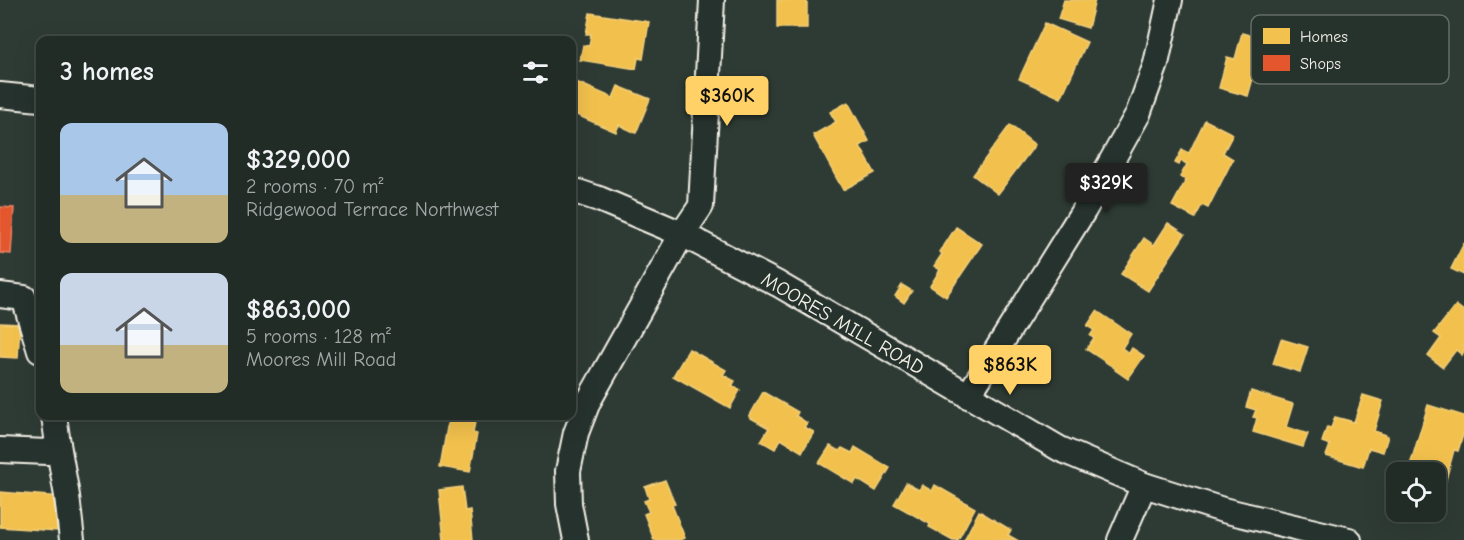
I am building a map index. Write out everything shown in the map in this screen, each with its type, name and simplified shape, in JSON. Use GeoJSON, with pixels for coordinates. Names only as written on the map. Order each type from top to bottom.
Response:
{"type":"FeatureCollection","features":[{"type":"Feature","properties":{"kind":"street"},"geometry":{"type":"LineString","coordinates":[[576,540],[569,504],[568,471],[576,433],[588,402],[682,234],[701,206],[712,0]]}},
{"type":"Feature","properties":{"kind":"street"},"geometry":{"type":"LineString","coordinates":[[968,396],[1084,210],[1138,114],[1156,64],[1170,0]]}},
{"type":"Feature","properties":{"kind":"street"},"geometry":{"type":"LineString","coordinates":[[1,95],[36,99]]}},
{"type":"Feature","properties":{"kind":"street","name":"MOORES MILL ROAD"},"geometry":{"type":"LineString","coordinates":[[576,191],[682,234],[778,284],[1060,449],[1144,485],[1223,510],[1349,540]]}},
{"type":"Feature","properties":{"kind":"street"},"geometry":{"type":"LineString","coordinates":[[0,295],[24,298],[36,338]]}},
{"type":"Feature","properties":{"kind":"street"},"geometry":{"type":"LineString","coordinates":[[55,420],[72,540]]}},
{"type":"Feature","properties":{"kind":"street"},"geometry":{"type":"LineString","coordinates":[[0,450],[48,452],[58,444]]}},
{"type":"Feature","properties":{"kind":"street"},"geometry":{"type":"LineString","coordinates":[[1120,540],[1144,485]]}},
{"type":"Feature","properties":{"kind":"building: Homes"},"geometry":{"type":"Polygon","coordinates":[[[777,0],[807,0],[807,28],[777,28],[777,0]]]}},
{"type":"Feature","properties":{"kind":"building: Homes"},"geometry":{"type":"Polygon","coordinates":[[[1064,0],[1095,0],[1088,28],[1058,19],[1064,0]]]}},
{"type":"Feature","properties":{"kind":"building: Homes"},"geometry":{"type":"Polygon","coordinates":[[[590,13],[649,22],[643,59],[638,58],[636,69],[580,60],[583,45],[589,46],[591,34],[586,34],[590,13]]]}},
{"type":"Feature","properties":{"kind":"building: Homes"},"geometry":{"type":"Polygon","coordinates":[[[1045,23],[1087,42],[1061,98],[1019,79],[1045,23]]]}},
{"type":"Feature","properties":{"kind":"building: Homes"},"geometry":{"type":"Polygon","coordinates":[[[1242,33],[1251,35],[1251,84],[1248,96],[1219,88],[1227,57],[1235,59],[1242,33]]]}},
{"type":"Feature","properties":{"kind":"building: Homes"},"geometry":{"type":"Polygon","coordinates":[[[576,82],[613,98],[618,86],[650,99],[636,133],[619,125],[616,132],[576,115],[576,82]]]}},
{"type":"Feature","properties":{"kind":"building: Homes"},"geometry":{"type":"Polygon","coordinates":[[[848,102],[869,141],[860,146],[875,173],[843,190],[813,135],[836,122],[830,112],[848,102]]]}},
{"type":"Feature","properties":{"kind":"building: Homes"},"geometry":{"type":"Polygon","coordinates":[[[1205,120],[1233,134],[1223,153],[1233,159],[1208,208],[1202,205],[1195,218],[1172,206],[1186,180],[1180,177],[1187,164],[1181,161],[1179,165],[1175,163],[1182,150],[1189,153],[1205,120]]]}},
{"type":"Feature","properties":{"kind":"building: Homes"},"geometry":{"type":"Polygon","coordinates":[[[1010,125],[1035,145],[998,194],[973,175],[1010,125]]]}},
{"type":"Feature","properties":{"kind":"building: Homes"},"geometry":{"type":"Polygon","coordinates":[[[1168,223],[1185,234],[1148,291],[1121,274],[1144,238],[1154,245],[1168,223]]]}},
{"type":"Feature","properties":{"kind":"building: Homes"},"geometry":{"type":"Polygon","coordinates":[[[956,227],[982,244],[946,297],[930,286],[940,270],[934,266],[942,254],[940,252],[956,227]]]}},
{"type":"Feature","properties":{"kind":"building: Homes"},"geometry":{"type":"Polygon","coordinates":[[[1464,243],[1464,275],[1451,269],[1464,243]]]}},
{"type":"Feature","properties":{"kind":"building: Homes"},"geometry":{"type":"Polygon","coordinates":[[[902,285],[912,291],[904,303],[895,296],[902,285]]]}},
{"type":"Feature","properties":{"kind":"building: Homes"},"geometry":{"type":"Polygon","coordinates":[[[1456,305],[1464,311],[1464,351],[1462,355],[1456,350],[1443,367],[1428,356],[1441,338],[1434,333],[1456,305]]]}},
{"type":"Feature","properties":{"kind":"building: Homes"},"geometry":{"type":"Polygon","coordinates":[[[1097,311],[1131,334],[1122,348],[1129,353],[1132,348],[1144,356],[1128,379],[1086,349],[1094,338],[1090,336],[1094,330],[1087,326],[1097,311]]]}},
{"type":"Feature","properties":{"kind":"building: Homes"},"geometry":{"type":"Polygon","coordinates":[[[0,323],[20,324],[18,358],[0,357],[0,323]]]}},
{"type":"Feature","properties":{"kind":"building: Homes"},"geometry":{"type":"Polygon","coordinates":[[[1281,339],[1308,347],[1300,372],[1273,364],[1281,339]]]}},
{"type":"Feature","properties":{"kind":"building: Homes"},"geometry":{"type":"Polygon","coordinates":[[[689,349],[726,370],[723,375],[735,381],[732,386],[740,390],[730,408],[673,376],[689,349]]]}},
{"type":"Feature","properties":{"kind":"building: Homes"},"geometry":{"type":"Polygon","coordinates":[[[1251,391],[1293,404],[1286,427],[1308,434],[1303,447],[1253,432],[1257,418],[1253,417],[1256,410],[1246,407],[1251,391]]]}},
{"type":"Feature","properties":{"kind":"building: Homes"},"geometry":{"type":"Polygon","coordinates":[[[763,392],[798,412],[796,416],[807,423],[804,427],[814,432],[802,452],[781,439],[775,449],[761,441],[769,428],[749,417],[763,392]]]}},
{"type":"Feature","properties":{"kind":"building: Homes"},"geometry":{"type":"Polygon","coordinates":[[[1363,395],[1383,401],[1374,431],[1388,436],[1383,452],[1369,448],[1363,467],[1326,456],[1330,445],[1322,442],[1327,427],[1331,428],[1335,417],[1354,422],[1363,395]]]}},
{"type":"Feature","properties":{"kind":"building: Homes"},"geometry":{"type":"Polygon","coordinates":[[[1428,405],[1464,416],[1464,432],[1458,451],[1454,450],[1446,479],[1446,462],[1411,462],[1428,405]]]}},
{"type":"Feature","properties":{"kind":"building: Homes"},"geometry":{"type":"Polygon","coordinates":[[[448,420],[475,422],[473,433],[477,434],[470,472],[440,467],[448,420]]]}},
{"type":"Feature","properties":{"kind":"building: Homes"},"geometry":{"type":"Polygon","coordinates":[[[830,446],[839,451],[842,448],[852,453],[855,447],[890,468],[876,491],[857,479],[854,484],[819,463],[830,446]]]}},
{"type":"Feature","properties":{"kind":"building: Homes"},"geometry":{"type":"Polygon","coordinates":[[[665,480],[685,538],[679,540],[654,540],[644,514],[649,512],[644,501],[649,499],[645,487],[665,480]]]}},
{"type":"Feature","properties":{"kind":"building: Homes"},"geometry":{"type":"Polygon","coordinates":[[[906,483],[919,490],[922,485],[932,491],[935,485],[975,508],[958,540],[953,540],[929,527],[930,524],[894,504],[906,483]]]}},
{"type":"Feature","properties":{"kind":"building: Homes"},"geometry":{"type":"Polygon","coordinates":[[[462,487],[465,511],[470,510],[473,540],[444,540],[439,490],[462,487]]]}},
{"type":"Feature","properties":{"kind":"building: Homes"},"geometry":{"type":"Polygon","coordinates":[[[0,492],[61,497],[58,531],[0,527],[0,492]]]}},
{"type":"Feature","properties":{"kind":"building: Homes"},"geometry":{"type":"Polygon","coordinates":[[[979,511],[1011,530],[1008,535],[1017,540],[964,540],[979,511]]]}},
{"type":"Feature","properties":{"kind":"building: Shops"},"geometry":{"type":"Polygon","coordinates":[[[0,207],[14,208],[11,254],[0,253],[0,207]]]}}]}
